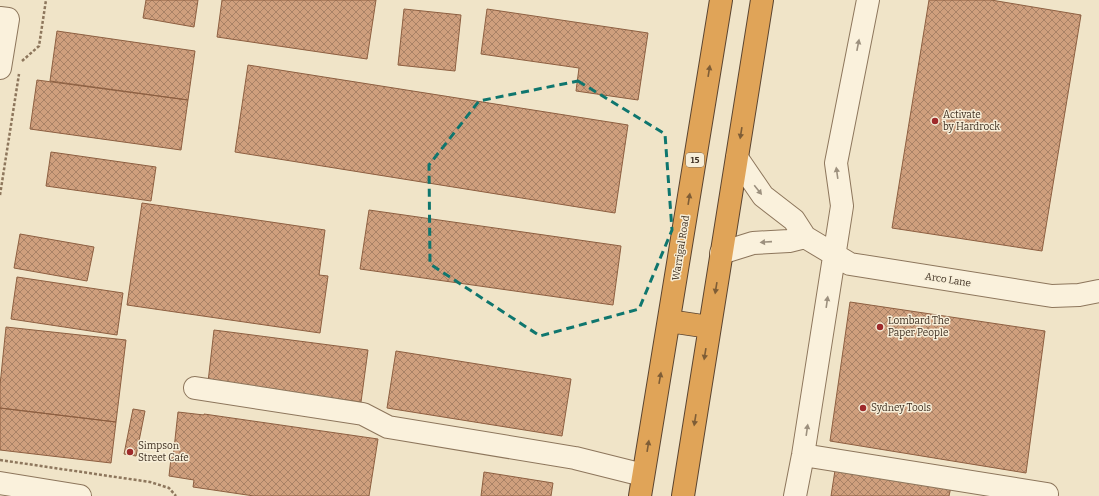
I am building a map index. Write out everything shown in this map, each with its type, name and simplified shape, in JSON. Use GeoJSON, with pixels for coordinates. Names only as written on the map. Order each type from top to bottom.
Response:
{"type":"FeatureCollection","features":[{"type":"Feature","properties":{"kind":"highway","name":"Warrigal Road"},"geometry":{"type":"LineString","coordinates":[[642,486],[721,0]]}},
{"type":"Feature","properties":{"kind":"highway"},"geometry":{"type":"LineString","coordinates":[[682,496],[762,0]]}},
{"type":"Feature","properties":{"kind":"highway"},"geometry":{"type":"LineString","coordinates":[[669,321],[709,327]]}},
{"type":"Feature","properties":{"kind":"street"},"geometry":{"type":"LineString","coordinates":[[795,496],[803,455],[842,206],[836,163],[868,0]]}},
{"type":"Feature","properties":{"kind":"street"},"geometry":{"type":"LineString","coordinates":[[0,68],[4,19]]}},
{"type":"Feature","properties":{"kind":"street","name":"Arco Lane"},"geometry":{"type":"LineString","coordinates":[[737,158],[763,196],[794,220],[804,237],[850,264],[1037,294],[1079,295],[1099,291]]}},
{"type":"Feature","properties":{"kind":"street"},"geometry":{"type":"LineString","coordinates":[[721,253],[753,243],[788,241],[804,237]]}},
{"type":"Feature","properties":{"kind":"street"},"geometry":{"type":"LineString","coordinates":[[195,388],[363,414],[388,427],[559,455],[642,486]]}},
{"type":"Feature","properties":{"kind":"street"},"geometry":{"type":"LineString","coordinates":[[803,455],[973,489],[1047,494]]}},
{"type":"Feature","properties":{"kind":"street"},"geometry":{"type":"LineString","coordinates":[[0,484],[80,496]]}},
{"type":"Feature","properties":{"kind":"path"},"geometry":{"type":"LineString","coordinates":[[0,195],[22,59],[39,46],[46,0]]}},
{"type":"Feature","properties":{"kind":"path"},"geometry":{"type":"LineString","coordinates":[[0,460],[150,482],[169,488],[176,496]]}},
{"type":"Feature","properties":{"kind":"highlighted area"},"geometry":{"type":"Polygon","coordinates":[[[578,81],[665,134],[672,230],[639,309],[540,336],[430,264],[429,165],[479,101],[578,81]]]}},
{"type":"Feature","properties":{"kind":"building"},"geometry":{"type":"Polygon","coordinates":[[[146,0],[198,0],[194,27],[143,18],[146,0]]]}},
{"type":"Feature","properties":{"kind":"building"},"geometry":{"type":"Polygon","coordinates":[[[222,0],[376,0],[367,59],[217,37],[222,0]]]}},
{"type":"Feature","properties":{"kind":"building"},"geometry":{"type":"Polygon","coordinates":[[[929,0],[991,0],[1081,15],[1042,251],[892,228],[929,0]]]}},
{"type":"Feature","properties":{"kind":"building"},"geometry":{"type":"Polygon","coordinates":[[[404,9],[461,15],[455,71],[398,65],[404,9]]]}},
{"type":"Feature","properties":{"kind":"building"},"geometry":{"type":"Polygon","coordinates":[[[487,9],[648,33],[638,100],[576,91],[579,68],[481,54],[487,9]]]}},
{"type":"Feature","properties":{"kind":"building"},"geometry":{"type":"Polygon","coordinates":[[[57,31],[195,51],[188,100],[50,81],[57,31]]]}},
{"type":"Feature","properties":{"kind":"building"},"geometry":{"type":"Polygon","coordinates":[[[248,65],[628,125],[615,213],[235,152],[248,65]]]}},
{"type":"Feature","properties":{"kind":"building"},"geometry":{"type":"Polygon","coordinates":[[[37,80],[188,100],[181,150],[30,129],[37,80]]]}},
{"type":"Feature","properties":{"kind":"building"},"geometry":{"type":"Polygon","coordinates":[[[51,152],[156,167],[151,201],[46,186],[51,152]]]}},
{"type":"Feature","properties":{"kind":"building"},"geometry":{"type":"Polygon","coordinates":[[[142,203],[325,230],[319,275],[328,276],[320,333],[127,305],[142,203]]]}},
{"type":"Feature","properties":{"kind":"building"},"geometry":{"type":"Polygon","coordinates":[[[369,210],[621,246],[613,305],[360,269],[369,210]]]}},
{"type":"Feature","properties":{"kind":"building"},"geometry":{"type":"Polygon","coordinates":[[[20,234],[94,247],[87,281],[14,268],[20,234]]]}},
{"type":"Feature","properties":{"kind":"building"},"geometry":{"type":"Polygon","coordinates":[[[17,277],[123,293],[117,335],[11,319],[17,277]]]}},
{"type":"Feature","properties":{"kind":"building"},"geometry":{"type":"Polygon","coordinates":[[[850,302],[1045,331],[1026,473],[830,441],[850,302]]]}},
{"type":"Feature","properties":{"kind":"building"},"geometry":{"type":"Polygon","coordinates":[[[6,327],[126,340],[116,422],[0,408],[0,385],[6,327]]]}},
{"type":"Feature","properties":{"kind":"building"},"geometry":{"type":"Polygon","coordinates":[[[214,330],[368,350],[361,402],[208,382],[214,330]]]}},
{"type":"Feature","properties":{"kind":"building"},"geometry":{"type":"Polygon","coordinates":[[[396,351],[571,379],[562,436],[387,408],[396,351]]]}},
{"type":"Feature","properties":{"kind":"building"},"geometry":{"type":"Polygon","coordinates":[[[0,408],[116,422],[111,463],[0,450],[0,408]]]}},
{"type":"Feature","properties":{"kind":"building"},"geometry":{"type":"Polygon","coordinates":[[[133,409],[145,411],[136,456],[124,454],[133,409]]]}},
{"type":"Feature","properties":{"kind":"building"},"geometry":{"type":"Polygon","coordinates":[[[178,412],[204,414],[378,439],[369,496],[254,496],[193,487],[194,480],[169,476],[171,458],[173,458],[178,412]]]}},
{"type":"Feature","properties":{"kind":"building"},"geometry":{"type":"Polygon","coordinates":[[[836,464],[952,482],[949,496],[831,496],[836,464]]]}},
{"type":"Feature","properties":{"kind":"building"},"geometry":{"type":"Polygon","coordinates":[[[484,472],[553,483],[551,496],[481,496],[484,472]]]}},
{"type":"Feature","properties":{"kind":"place","name":"Activate by Hardrock"},"geometry":{"type":"Point","coordinates":[935,121]}},
{"type":"Feature","properties":{"kind":"place","name":"Lombard The Paper People"},"geometry":{"type":"Point","coordinates":[880,327]}},
{"type":"Feature","properties":{"kind":"place","name":"Sydney Tools"},"geometry":{"type":"Point","coordinates":[863,408]}},
{"type":"Feature","properties":{"kind":"place","name":"Simpson Street Cafe"},"geometry":{"type":"Point","coordinates":[130,452]}}]}
